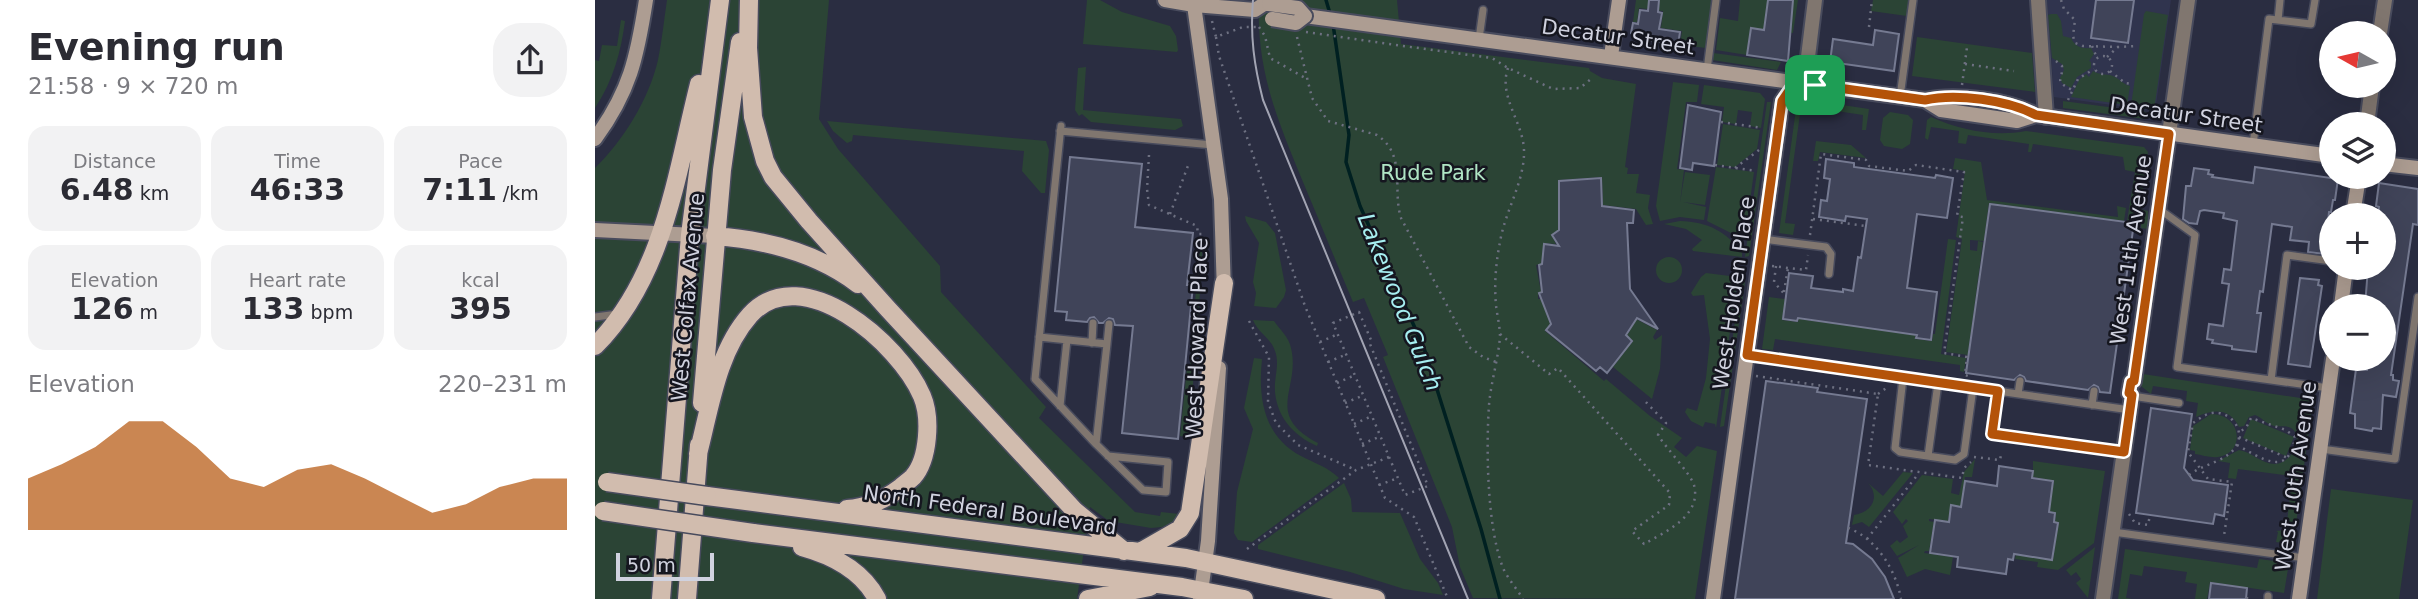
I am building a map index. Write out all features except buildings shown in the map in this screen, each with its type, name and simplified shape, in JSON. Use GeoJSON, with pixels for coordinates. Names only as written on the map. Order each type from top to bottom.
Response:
{"type":"FeatureCollection","features":[{"type":"Feature","properties":{"kind":"main road","name":"West Colfax Avenue"},"geometry":{"type":"LineString","coordinates":[[687,599],[715,236],[726,137],[747,0]]}},
{"type":"Feature","properties":{"kind":"main road"},"geometry":{"type":"LineString","coordinates":[[747,0],[753,117],[765,161],[773,177],[888,309],[1075,511],[1131,552],[1163,541],[1180,529],[1190,513],[1224,283]]}},
{"type":"Feature","properties":{"kind":"main road","name":"West Colfax Avenue"},"geometry":{"type":"LineString","coordinates":[[660,596],[691,235],[719,3]]}},
{"type":"Feature","properties":{"kind":"main road"},"geometry":{"type":"LineString","coordinates":[[595,346],[623,313],[652,263],[662,234],[719,3]]}},
{"type":"Feature","properties":{"kind":"main road"},"geometry":{"type":"LineString","coordinates":[[715,236],[770,244],[814,258],[855,282],[888,309]]}},
{"type":"Feature","properties":{"kind":"main road"},"geometry":{"type":"LineString","coordinates":[[698,454],[718,376],[727,353],[751,314],[780,296],[808,297],[848,314],[899,361],[914,380],[922,396],[927,413],[927,429],[922,457],[913,477],[883,500],[857,509],[757,502]]}},
{"type":"Feature","properties":{"kind":"main road","name":"North Federal Boulevard"},"geometry":{"type":"LineString","coordinates":[[601,481],[1205,562],[1376,599]]}},
{"type":"Feature","properties":{"kind":"main road"},"geometry":{"type":"LineString","coordinates":[[599,511],[753,533],[1165,584],[1201,594],[1244,599]]}},
{"type":"Feature","properties":{"kind":"main road"},"geometry":{"type":"LineString","coordinates":[[753,533],[830,556],[852,570],[877,599]]}},
{"type":"Feature","properties":{"kind":"main road"},"geometry":{"type":"LineString","coordinates":[[691,550],[693,599]]}},
{"type":"Feature","properties":{"kind":"main road"},"geometry":{"type":"LineString","coordinates":[[1088,599],[1165,584]]}},
{"type":"Feature","properties":{"kind":"street"},"geometry":{"type":"LineString","coordinates":[[595,139],[612,116],[628,84],[638,51],[646,0]]}},
{"type":"Feature","properties":{"kind":"street","name":"Decatur Street"},"geometry":{"type":"LineString","coordinates":[[1165,0],[1201,6],[1298,8],[1300,21]]}},
{"type":"Feature","properties":{"kind":"street"},"geometry":{"type":"LineString","coordinates":[[1611,56],[1619,0]]}},
{"type":"Feature","properties":{"kind":"street","name":"West Holden Place"},"geometry":{"type":"LineString","coordinates":[[1713,599],[1782,101],[1807,65],[1815,0]]}},
{"type":"Feature","properties":{"kind":"street"},"geometry":{"type":"LineString","coordinates":[[2038,0],[2041,116]]}},
{"type":"Feature","properties":{"kind":"street","name":"West 11th Avenue"},"geometry":{"type":"LineString","coordinates":[[2103,599],[2187,0]]}},
{"type":"Feature","properties":{"kind":"street"},"geometry":{"type":"LineString","coordinates":[[2382,21],[2385,0]]}},
{"type":"Feature","properties":{"kind":"street","name":"West Howard Place"},"geometry":{"type":"LineString","coordinates":[[1201,6],[1221,199],[1224,283],[1201,594]]}},
{"type":"Feature","properties":{"kind":"street","name":"Decatur Street"},"geometry":{"type":"LineString","coordinates":[[1262,7],[1262,18],[1266,24],[1300,21],[1393,29],[1611,56],[1900,97],[1925,100],[1943,96],[2019,107],[2041,116],[2319,154]]}},
{"type":"Feature","properties":{"kind":"street"},"geometry":{"type":"LineString","coordinates":[[2396,165],[2418,168]]}},
{"type":"Feature","properties":{"kind":"street"},"geometry":{"type":"LineString","coordinates":[[596,231],[715,236]]}},
{"type":"Feature","properties":{"kind":"street","name":"West 10th Avenue"},"geometry":{"type":"LineString","coordinates":[[2299,599],[2331,371]]}},
{"type":"Feature","properties":{"kind":"lane"},"geometry":{"type":"LineString","coordinates":[[1707,70],[1716,0]]}},
{"type":"Feature","properties":{"kind":"lane"},"geometry":{"type":"LineString","coordinates":[[1900,97],[1913,0]]}},
{"type":"Feature","properties":{"kind":"lane"},"geometry":{"type":"LineString","coordinates":[[2278,20],[2280,0]]}},
{"type":"Feature","properties":{"kind":"lane"},"geometry":{"type":"LineString","coordinates":[[2253,146],[2269,19],[2311,24],[2315,0]]}},
{"type":"Feature","properties":{"kind":"lane"},"geometry":{"type":"LineString","coordinates":[[1479,40],[1483,10]]}},
{"type":"Feature","properties":{"kind":"lane"},"geometry":{"type":"LineString","coordinates":[[1108,456],[1168,462],[1166,492],[1143,490],[1108,456],[1096,444],[1035,379],[1060,128],[1214,145]]}},
{"type":"Feature","properties":{"kind":"lane"},"geometry":{"type":"LineString","coordinates":[[2159,209],[2196,235],[2177,367],[2329,388]]}},
{"type":"Feature","properties":{"kind":"lane"},"geometry":{"type":"LineString","coordinates":[[1763,239],[1830,249],[1829,274]]}},
{"type":"Feature","properties":{"kind":"lane"},"geometry":{"type":"LineString","coordinates":[[2271,380],[2287,255],[2319,259]]}},
{"type":"Feature","properties":{"kind":"lane"},"geometry":{"type":"LineString","coordinates":[[2321,449],[2395,459],[2418,297]]}},
{"type":"Feature","properties":{"kind":"lane"},"geometry":{"type":"LineString","coordinates":[[595,317],[623,313]]}},
{"type":"Feature","properties":{"kind":"lane"},"geometry":{"type":"LineString","coordinates":[[1092,343],[1093,323]]}},
{"type":"Feature","properties":{"kind":"lane"},"geometry":{"type":"LineString","coordinates":[[1096,444],[1108,324]]}},
{"type":"Feature","properties":{"kind":"lane"},"geometry":{"type":"LineString","coordinates":[[1039,337],[1107,344]]}},
{"type":"Feature","properties":{"kind":"lane"},"geometry":{"type":"LineString","coordinates":[[1060,406],[1067,340]]}},
{"type":"Feature","properties":{"kind":"lane"},"geometry":{"type":"LineString","coordinates":[[1747,355],[2092,405],[2132,395],[2179,403]]}},
{"type":"Feature","properties":{"kind":"lane"},"geometry":{"type":"LineString","coordinates":[[1903,377],[1895,448],[1901,452],[1955,460],[1964,454],[1973,388]]}},
{"type":"Feature","properties":{"kind":"lane"},"geometry":{"type":"LineString","coordinates":[[2018,394],[2020,381]]}},
{"type":"Feature","properties":{"kind":"lane"},"geometry":{"type":"LineString","coordinates":[[1928,456],[1938,383]]}},
{"type":"Feature","properties":{"kind":"lane"},"geometry":{"type":"LineString","coordinates":[[1998,391],[1992,434],[2124,452]]}},
{"type":"Feature","properties":{"kind":"lane"},"geometry":{"type":"LineString","coordinates":[[2092,405],[2094,391]]}},
{"type":"Feature","properties":{"kind":"lane"},"geometry":{"type":"LineString","coordinates":[[2112,532],[2305,558]]}},
{"type":"Feature","properties":{"kind":"path"},"geometry":{"type":"LineString","coordinates":[[1869,27],[1872,0]]}},
{"type":"Feature","properties":{"kind":"path"},"geometry":{"type":"LineString","coordinates":[[2061,0],[2064,9],[2075,20],[2075,43],[2083,46],[2137,46]]}},
{"type":"Feature","properties":{"kind":"path"},"geometry":{"type":"LineString","coordinates":[[1201,6],[1216,37],[1219,56],[1305,306],[1379,485],[1385,498],[1414,517],[1448,599]]}},
{"type":"Feature","properties":{"kind":"path"},"geometry":{"type":"LineString","coordinates":[[1300,21],[1312,98],[1328,121],[1384,140],[1392,152],[1398,172],[1398,208],[1401,218],[1469,347],[1483,357],[1497,362]]}},
{"type":"Feature","properties":{"kind":"path"},"geometry":{"type":"LineString","coordinates":[[1216,37],[1243,27],[1266,24],[1265,36],[1270,58],[1307,79]]}},
{"type":"Feature","properties":{"kind":"path"},"geometry":{"type":"LineString","coordinates":[[1302,32],[1492,58],[1553,89],[1580,88],[1591,79]]}},
{"type":"Feature","properties":{"kind":"path"},"geometry":{"type":"LineString","coordinates":[[2092,46],[2097,58]]}},
{"type":"Feature","properties":{"kind":"path"},"geometry":{"type":"LineString","coordinates":[[1962,85],[1967,47]]}},
{"type":"Feature","properties":{"kind":"path"},"geometry":{"type":"LineString","coordinates":[[2097,58],[2107,57],[2118,47]]}},
{"type":"Feature","properties":{"kind":"path"},"geometry":{"type":"LineString","coordinates":[[2107,57],[2112,65],[2110,71]]}},
{"type":"Feature","properties":{"kind":"path"},"geometry":{"type":"LineString","coordinates":[[2097,58],[2094,62],[2095,69],[2102,74],[2110,71]]}},
{"type":"Feature","properties":{"kind":"path"},"geometry":{"type":"LineString","coordinates":[[2050,59],[2061,66],[2061,84],[2072,90]]}},
{"type":"Feature","properties":{"kind":"path"},"geometry":{"type":"LineString","coordinates":[[1965,64],[2014,71]]}},
{"type":"Feature","properties":{"kind":"path"},"geometry":{"type":"LineString","coordinates":[[1509,68],[1506,93],[1520,126],[1524,150],[1522,172],[1504,220],[1499,243],[1496,281],[1500,334],[1489,404],[1492,520],[1496,548],[1504,571],[1523,599]]}},
{"type":"Feature","properties":{"kind":"path"},"geometry":{"type":"LineString","coordinates":[[2068,100],[2078,79],[2095,69]]}},
{"type":"Feature","properties":{"kind":"path"},"geometry":{"type":"LineString","coordinates":[[2110,71],[2126,83],[2132,84]]}},
{"type":"Feature","properties":{"kind":"path"},"geometry":{"type":"LineString","coordinates":[[1721,122],[1762,128]]}},
{"type":"Feature","properties":{"kind":"path"},"geometry":{"type":"LineString","coordinates":[[1735,168],[1759,150]]}},
{"type":"Feature","properties":{"kind":"path"},"geometry":{"type":"LineString","coordinates":[[1788,268],[1785,295],[1773,282],[1774,266],[1806,270],[1821,154],[1866,160],[1869,166],[1908,171],[1916,165],[1964,172],[1958,216],[1963,217],[1944,353],[1967,357],[1965,375]]}},
{"type":"Feature","properties":{"kind":"path"},"geometry":{"type":"LineString","coordinates":[[1149,155],[1149,205],[1197,226],[1198,234],[1205,234]]}},
{"type":"Feature","properties":{"kind":"path"},"geometry":{"type":"LineString","coordinates":[[1170,214],[1189,163]]}},
{"type":"Feature","properties":{"kind":"path"},"geometry":{"type":"LineString","coordinates":[[1715,166],[1756,171]]}},
{"type":"Feature","properties":{"kind":"path"},"geometry":{"type":"LineString","coordinates":[[1813,219],[1866,226]]}},
{"type":"Feature","properties":{"kind":"path"},"geometry":{"type":"LineString","coordinates":[[1359,312],[1428,485],[1405,495],[1347,354],[1333,323],[1359,312]]}},
{"type":"Feature","properties":{"kind":"path"},"geometry":{"type":"LineString","coordinates":[[1249,321],[1269,356],[1268,402],[1276,423],[1299,445],[1356,470]]}},
{"type":"Feature","properties":{"kind":"path"},"geometry":{"type":"LineString","coordinates":[[1320,342],[1338,334]]}},
{"type":"Feature","properties":{"kind":"path"},"geometry":{"type":"LineString","coordinates":[[1500,334],[1549,374],[1558,368],[1670,493],[1669,505],[1632,531],[1644,544],[1677,525],[1693,507],[1694,485],[1658,435],[1666,423],[1643,399]]}},
{"type":"Feature","properties":{"kind":"path"},"geometry":{"type":"LineString","coordinates":[[1328,362],[1347,354]]}},
{"type":"Feature","properties":{"kind":"path"},"geometry":{"type":"LineString","coordinates":[[1337,383],[1355,375]]}},
{"type":"Feature","properties":{"kind":"path"},"geometry":{"type":"LineString","coordinates":[[1756,376],[1878,394],[1868,465],[1962,478],[1963,468],[1969,465],[1974,457],[2000,460],[2001,455]]}},
{"type":"Feature","properties":{"kind":"path"},"geometry":{"type":"LineString","coordinates":[[1345,403],[1364,395]]}},
{"type":"Feature","properties":{"kind":"path"},"geometry":{"type":"LineString","coordinates":[[2223,547],[2232,482],[2208,479],[2189,452],[2193,423],[2204,415],[2219,412],[2232,419],[2239,435],[2287,458]]}},
{"type":"Feature","properties":{"kind":"path"},"geometry":{"type":"LineString","coordinates":[[1354,424],[1372,416]]}},
{"type":"Feature","properties":{"kind":"path"},"geometry":{"type":"LineString","coordinates":[[2189,475],[2199,467],[2222,458],[2237,444],[2239,435],[2251,418],[2293,433],[2295,437],[2287,458],[2279,461],[2267,461],[2237,444]]}},
{"type":"Feature","properties":{"kind":"path"},"geometry":{"type":"LineString","coordinates":[[1362,444],[1381,436]]}},
{"type":"Feature","properties":{"kind":"path"},"geometry":{"type":"LineString","coordinates":[[1247,549],[1356,470],[1389,457]]}},
{"type":"Feature","properties":{"kind":"path"},"geometry":{"type":"LineString","coordinates":[[1867,539],[1919,472]]}},
{"type":"Feature","properties":{"kind":"path"},"geometry":{"type":"LineString","coordinates":[[1379,485],[1398,478]]}},
{"type":"Feature","properties":{"kind":"path"},"geometry":{"type":"LineString","coordinates":[[2129,514],[2135,523],[2148,525],[2150,515]]}},
{"type":"Feature","properties":{"kind":"path"},"geometry":{"type":"LineString","coordinates":[[1848,528],[1858,532],[1876,548],[1890,568],[1901,599]]}},
{"type":"Feature","properties":{"kind":"shaded area"},"geometry":{"type":"Polygon","coordinates":[[[2047,0],[2171,0],[2155,111],[2054,97],[2047,0]]]}},
{"type":"Feature","properties":{"kind":"green space"},"geometry":{"type":"Polygon","coordinates":[[[667,0],[829,0],[819,119],[838,149],[940,266],[941,292],[1046,407],[1039,418],[1135,512],[1160,516],[1161,512],[1179,514],[1172,523],[1151,528],[1109,521],[1090,507],[1077,599],[595,599],[595,168],[634,119],[648,90],[658,60],[667,0]]]}},
{"type":"Feature","properties":{"kind":"green space"},"geometry":{"type":"Polygon","coordinates":[[[1087,0],[1100,0],[1122,12],[1170,26],[1176,36],[1177,52],[1083,44],[1087,0]]]}},
{"type":"Feature","properties":{"kind":"green space","name":"Rude Park"},"geometry":{"type":"Polygon","coordinates":[[[1259,0],[1397,0],[1401,44],[1589,68],[1602,78],[1636,84],[1625,167],[1628,168],[1627,174],[1639,174],[1636,193],[1650,195],[1648,208],[1653,224],[1646,225],[1636,209],[1603,205],[1602,177],[1558,180],[1558,230],[1551,235],[1556,244],[1544,243],[1541,264],[1536,265],[1541,292],[1538,293],[1538,299],[1541,299],[1550,324],[1545,331],[1604,381],[1606,379],[1650,416],[1682,438],[1674,447],[1686,457],[1697,446],[1717,451],[1695,599],[1473,598],[1460,567],[1452,527],[1383,357],[1388,355],[1364,298],[1353,302],[1277,115],[1261,49],[1259,0]]]}},
{"type":"Feature","properties":{"kind":"green space"},"geometry":{"type":"Polygon","coordinates":[[[1636,0],[1712,0],[1706,48],[1680,45],[1682,31],[1661,28],[1663,11],[1639,8],[1637,22],[1633,22],[1636,0]]]}},
{"type":"Feature","properties":{"kind":"green space"},"geometry":{"type":"Polygon","coordinates":[[[1740,0],[1768,0],[1765,26],[1789,30],[1793,0],[1798,0],[1793,33],[1751,28],[1747,55],[1716,50],[1720,18],[1738,21],[1740,0]]]}},
{"type":"Feature","properties":{"kind":"green space"},"geometry":{"type":"Polygon","coordinates":[[[1873,0],[1909,0],[1907,16],[1871,11],[1873,0]]]}},
{"type":"Feature","properties":{"kind":"green space"},"geometry":{"type":"Polygon","coordinates":[[[2146,11],[2168,15],[2154,110],[2131,106],[2146,11]]]}},
{"type":"Feature","properties":{"kind":"green space"},"geometry":{"type":"Polygon","coordinates":[[[2057,14],[2061,21],[2063,36],[2071,38],[2079,47],[2091,48],[2094,54],[2089,61],[2091,68],[2077,77],[2071,88],[2062,83],[2060,78],[2064,70],[2062,64],[2052,58],[2048,15],[2057,14]]]}},
{"type":"Feature","properties":{"kind":"green space"},"geometry":{"type":"Polygon","coordinates":[[[621,20],[625,21],[618,55],[607,87],[595,108],[595,60],[599,61],[602,45],[617,46],[621,20]]]}},
{"type":"Feature","properties":{"kind":"green space"},"geometry":{"type":"Polygon","coordinates":[[[1917,37],[2032,53],[2035,92],[1912,76],[1917,37]]]}},
{"type":"Feature","properties":{"kind":"green space"},"geometry":{"type":"Polygon","coordinates":[[[1713,53],[1781,62],[1777,70],[1712,60],[1713,53]]]}},
{"type":"Feature","properties":{"kind":"green space"},"geometry":{"type":"Polygon","coordinates":[[[1086,67],[1083,110],[1181,119],[1183,126],[1175,130],[1091,122],[1082,114],[1079,116],[1075,110],[1078,68],[1086,67]]]}},
{"type":"Feature","properties":{"kind":"green space"},"geometry":{"type":"Polygon","coordinates":[[[2093,71],[2117,78],[2130,86],[2127,105],[2071,97],[2079,80],[2086,74],[2089,77],[2093,71]]]}},
{"type":"Feature","properties":{"kind":"green space"},"geometry":{"type":"Polygon","coordinates":[[[1673,82],[1699,85],[1697,102],[1686,102],[1677,169],[1684,170],[1680,203],[1685,172],[1710,175],[1705,205],[1683,202],[1706,207],[1704,220],[1680,217],[1660,221],[1656,206],[1673,82]]]}},
{"type":"Feature","properties":{"kind":"green space"},"geometry":{"type":"Polygon","coordinates":[[[1704,85],[1760,93],[1765,99],[1761,128],[1750,126],[1752,112],[1738,110],[1736,124],[1722,122],[1724,107],[1701,104],[1704,85]]]}},
{"type":"Feature","properties":{"kind":"green space"},"geometry":{"type":"Polygon","coordinates":[[[1809,100],[1869,109],[1866,130],[1862,130],[1863,115],[1810,107],[1800,114],[1785,223],[1795,224],[1793,235],[1779,233],[1796,109],[1809,100]]]}},
{"type":"Feature","properties":{"kind":"green space"},"geometry":{"type":"Polygon","coordinates":[[[2063,101],[2146,112],[2145,119],[2063,108],[2063,101]]]}},
{"type":"Feature","properties":{"kind":"green space"},"geometry":{"type":"Polygon","coordinates":[[[1767,102],[1771,102],[1749,256],[1745,257],[1767,102]]]}},
{"type":"Feature","properties":{"kind":"green space"},"geometry":{"type":"Polygon","coordinates":[[[1890,112],[1908,115],[1913,120],[1910,144],[1902,149],[1884,146],[1880,140],[1883,118],[1890,112]]]}},
{"type":"Feature","properties":{"kind":"green space"},"geometry":{"type":"Polygon","coordinates":[[[1931,117],[1977,131],[2026,131],[2144,147],[2148,152],[2140,209],[2148,211],[2148,229],[2141,228],[2141,223],[2127,221],[2135,172],[2125,170],[2123,157],[2033,144],[2031,152],[2028,152],[2029,144],[1968,135],[1966,144],[1958,143],[1959,131],[1931,127],[1928,140],[1925,138],[1927,120],[1931,117]]]}},
{"type":"Feature","properties":{"kind":"green space"},"geometry":{"type":"Polygon","coordinates":[[[827,121],[1046,141],[1049,150],[1045,193],[1041,193],[1022,171],[1024,151],[853,135],[852,141],[847,143],[833,131],[827,121]]]}},
{"type":"Feature","properties":{"kind":"green space"},"geometry":{"type":"Polygon","coordinates":[[[1723,124],[1760,130],[1757,149],[1735,167],[1717,165],[1723,124]]]}},
{"type":"Feature","properties":{"kind":"green space"},"geometry":{"type":"Polygon","coordinates":[[[1816,141],[1851,145],[1866,158],[1820,152],[1818,161],[1813,161],[1816,141]]]}},
{"type":"Feature","properties":{"kind":"green space"},"geometry":{"type":"Polygon","coordinates":[[[1955,158],[1981,162],[1987,200],[2118,217],[2117,206],[2126,208],[2124,221],[1989,203],[1984,241],[1970,240],[1970,250],[1977,251],[1978,241],[1983,242],[1968,355],[1946,352],[1962,239],[1956,237],[1965,171],[1953,169],[1955,158]]]}},
{"type":"Feature","properties":{"kind":"green space"},"geometry":{"type":"Polygon","coordinates":[[[1716,167],[1754,172],[1746,230],[1737,236],[1707,221],[1716,167]]]}},
{"type":"Feature","properties":{"kind":"green space"},"geometry":{"type":"Polygon","coordinates":[[[1245,216],[1266,222],[1275,233],[1286,290],[1276,308],[1254,306],[1256,293],[1253,282],[1259,243],[1245,216]]]}},
{"type":"Feature","properties":{"kind":"green space"},"geometry":{"type":"Polygon","coordinates":[[[1680,221],[1699,223],[1723,233],[1736,245],[1742,257],[1693,251],[1702,240],[1686,229],[1664,224],[1680,221]]]}},
{"type":"Feature","properties":{"kind":"green space"},"geometry":{"type":"Polygon","coordinates":[[[1200,237],[1203,237],[1201,279],[1189,437],[1180,436],[1187,368],[1190,368],[1200,237]]]}},
{"type":"Feature","properties":{"kind":"green space"},"geometry":{"type":"Polygon","coordinates":[[[1948,239],[1956,240],[1941,354],[1966,358],[1964,372],[1960,371],[1960,365],[1775,339],[1773,350],[1762,349],[1769,297],[1785,299],[1782,320],[1798,322],[1799,319],[1915,335],[1915,339],[1932,341],[1948,239]]]}},
{"type":"Feature","properties":{"kind":"green space"},"geometry":{"type":"Polygon","coordinates":[[[1669,257],[1678,261],[1682,270],[1678,279],[1669,283],[1660,279],[1656,270],[1660,261],[1669,257]]]}},
{"type":"Feature","properties":{"kind":"green space"},"geometry":{"type":"Polygon","coordinates":[[[1706,273],[1738,277],[1716,428],[1715,424],[1705,422],[1703,427],[1691,421],[1685,412],[1687,408],[1697,411],[1706,378],[1710,339],[1704,295],[1693,296],[1691,293],[1706,273]]]}},
{"type":"Feature","properties":{"kind":"green space"},"geometry":{"type":"Polygon","coordinates":[[[1741,279],[1745,282],[1724,426],[1720,427],[1741,279]]]}},
{"type":"Feature","properties":{"kind":"green space"},"geometry":{"type":"Polygon","coordinates":[[[1632,317],[1657,330],[1653,337],[1655,340],[1662,335],[1660,369],[1652,399],[1613,367],[1633,341],[1627,335],[1630,331],[1624,326],[1632,317]]]}},
{"type":"Feature","properties":{"kind":"green space"},"geometry":{"type":"Polygon","coordinates":[[[1253,320],[1274,321],[1288,340],[1293,363],[1288,411],[1292,422],[1301,432],[1318,443],[1317,446],[1299,436],[1285,421],[1275,394],[1276,355],[1271,342],[1253,320]]]}},
{"type":"Feature","properties":{"kind":"green space"},"geometry":{"type":"Polygon","coordinates":[[[1254,358],[1262,359],[1263,401],[1271,427],[1278,438],[1288,448],[1339,478],[1252,542],[1238,540],[1234,533],[1237,492],[1253,429],[1244,408],[1254,358]]]}},
{"type":"Feature","properties":{"kind":"green space"},"geometry":{"type":"Polygon","coordinates":[[[2143,374],[2313,400],[2294,539],[2289,544],[2276,542],[2276,531],[2286,530],[2293,471],[2291,476],[2238,469],[2236,479],[2228,478],[2230,463],[2218,461],[2239,450],[2265,462],[2281,463],[2294,449],[2297,437],[2295,432],[2289,427],[2271,425],[2255,415],[2249,417],[2244,426],[2239,427],[2226,413],[2215,412],[2196,417],[2198,403],[2186,401],[2187,391],[2153,386],[2151,394],[2141,386],[2143,374]]]}},
{"type":"Feature","properties":{"kind":"green space"},"geometry":{"type":"Polygon","coordinates":[[[2211,414],[2229,420],[2237,434],[2233,449],[2218,457],[2195,454],[2195,451],[2190,450],[2193,426],[2211,414]]]}},
{"type":"Feature","properties":{"kind":"green space"},"geometry":{"type":"Polygon","coordinates":[[[2251,419],[2294,437],[2286,456],[2243,438],[2251,419]]]}},
{"type":"Feature","properties":{"kind":"green space"},"geometry":{"type":"Polygon","coordinates":[[[1975,459],[1972,477],[1965,477],[1961,509],[1951,505],[1948,521],[1929,519],[1934,522],[1929,551],[1924,553],[1953,557],[1950,575],[1925,569],[1907,577],[1898,558],[1919,545],[1897,556],[1890,546],[1897,540],[1900,543],[1908,537],[1903,526],[1908,521],[1906,519],[1902,524],[1893,512],[1922,475],[1953,479],[1951,493],[1959,495],[1964,472],[1975,459]]]}},
{"type":"Feature","properties":{"kind":"green space"},"geometry":{"type":"Polygon","coordinates":[[[2033,461],[2105,471],[2094,543],[2058,570],[2037,567],[2038,562],[2015,559],[2016,555],[2053,560],[2058,523],[2055,522],[2056,513],[2049,511],[2054,481],[2033,477],[2033,461]]]}},
{"type":"Feature","properties":{"kind":"green space"},"geometry":{"type":"Polygon","coordinates":[[[1903,472],[1913,473],[1869,527],[1862,522],[1852,525],[1854,515],[1869,508],[1874,499],[1868,483],[1883,496],[1903,472]]]}},
{"type":"Feature","properties":{"kind":"green space"},"geometry":{"type":"Polygon","coordinates":[[[1344,483],[1351,499],[1352,512],[1400,513],[1420,559],[1438,583],[1443,595],[1404,589],[1350,572],[1258,549],[1258,545],[1344,483]]]}},
{"type":"Feature","properties":{"kind":"green space"},"geometry":{"type":"Polygon","coordinates":[[[2331,489],[2413,500],[2399,599],[2317,599],[2331,489]]]}},
{"type":"Feature","properties":{"kind":"green space"},"geometry":{"type":"Polygon","coordinates":[[[2095,547],[2088,598],[2076,583],[2081,579],[2076,572],[2071,576],[2066,570],[2095,547]]]}},
{"type":"Feature","properties":{"kind":"green space"},"geometry":{"type":"Polygon","coordinates":[[[2125,549],[2257,568],[2259,559],[2289,563],[2284,593],[2210,582],[2207,599],[2195,599],[2197,584],[2185,582],[2187,572],[2144,566],[2142,576],[2130,574],[2126,598],[2132,599],[2118,599],[2125,549]]]}},
{"type":"Feature","properties":{"kind":"waterway","name":"Lakewood Gulch"},"geometry":{"type":"LineString","coordinates":[[1326,0],[1331,17]]}},
{"type":"Feature","properties":{"kind":"waterway","name":"Lakewood Gulch"},"geometry":{"type":"LineString","coordinates":[[1333,24],[1349,135],[1346,162],[1360,206],[1424,348],[1481,529],[1500,599]]}},
{"type":"Feature","properties":{"kind":"tram line"},"geometry":{"type":"LineString","coordinates":[[1253,0],[1253,50],[1263,100],[1468,599]]}},
{"type":"Feature","properties":{"kind":"route"},"geometry":{"type":"LineString","coordinates":[[1795,82],[1815,85],[1925,100],[1943,96],[2019,107],[2036,115],[2169,134],[2134,381],[2131,382],[2129,393],[2132,395],[2124,452],[1992,434],[1998,391],[1747,355],[1782,101],[1795,82]]}}]}
